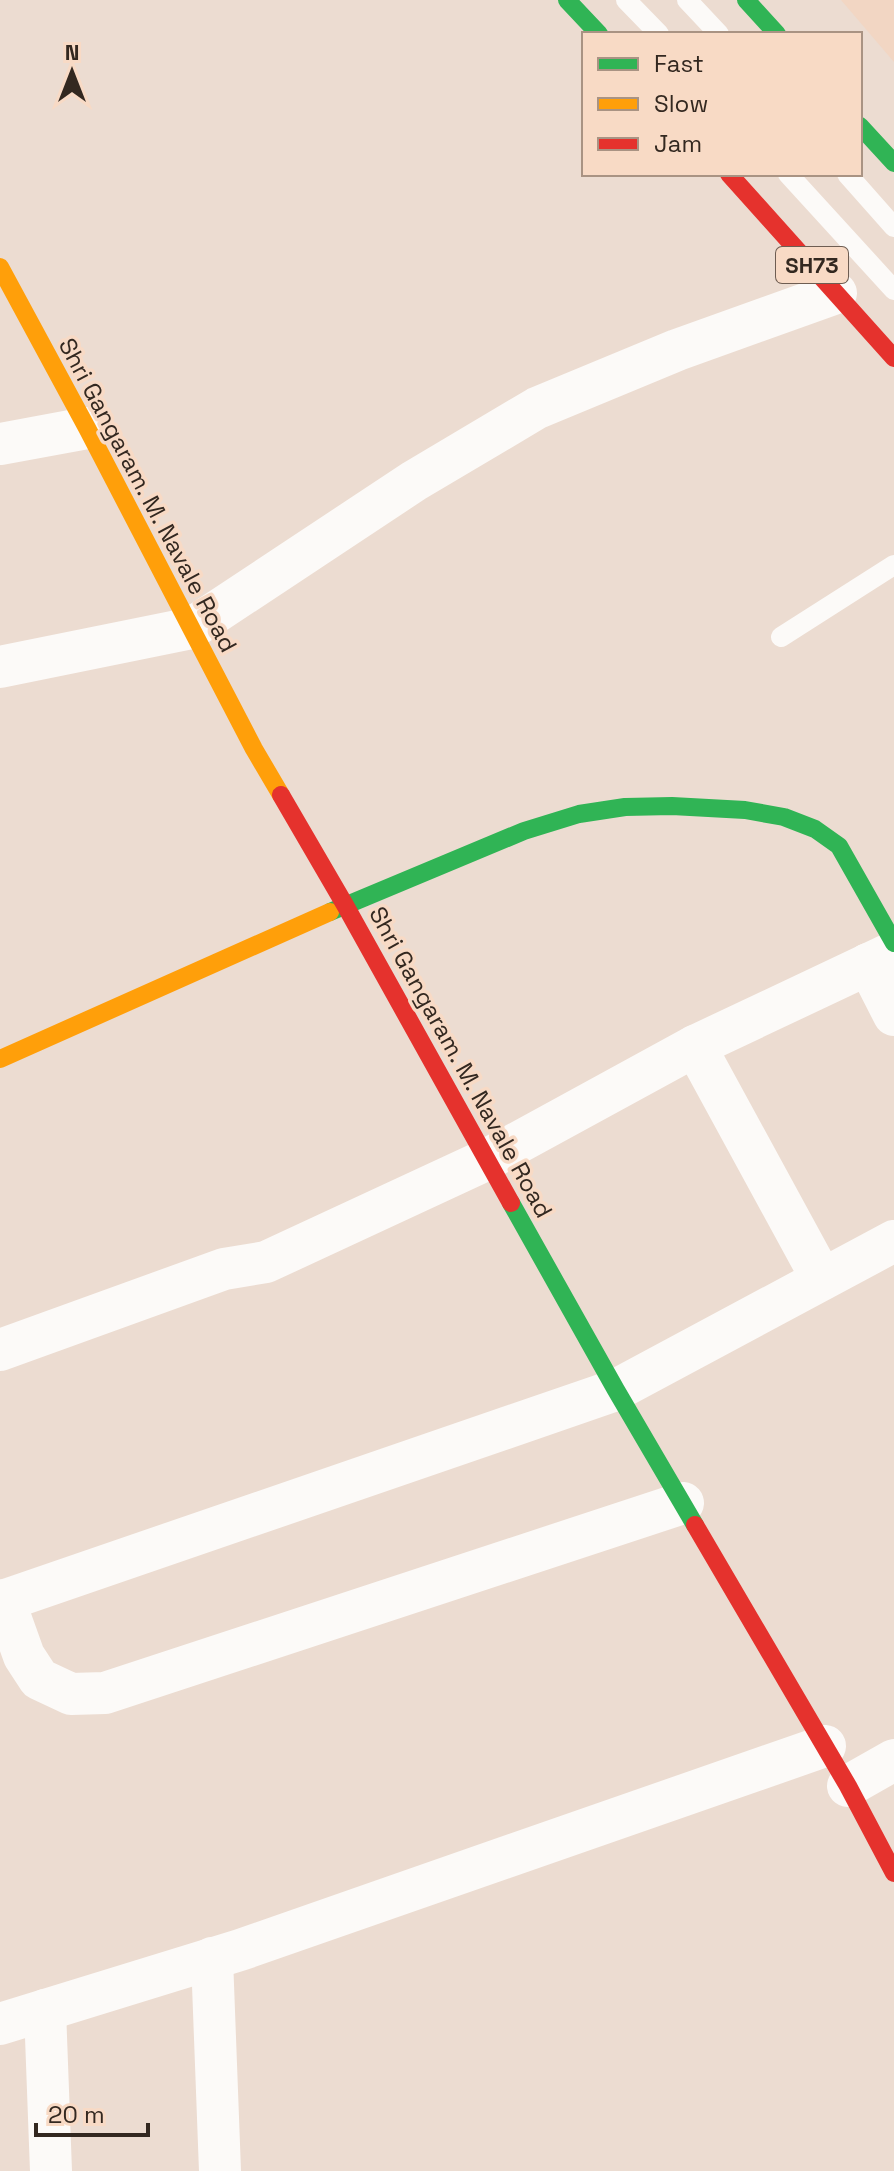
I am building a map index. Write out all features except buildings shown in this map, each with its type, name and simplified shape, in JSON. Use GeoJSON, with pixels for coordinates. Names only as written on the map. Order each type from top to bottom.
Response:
{"type":"FeatureCollection","features":[{"type":"Feature","properties":{"kind":"main road"},"geometry":{"type":"LineString","coordinates":[[567,0],[597,32]]}},
{"type":"Feature","properties":{"kind":"main road"},"geometry":{"type":"LineString","coordinates":[[746,0],[775,32]]}},
{"type":"Feature","properties":{"kind":"main road"},"geometry":{"type":"LineString","coordinates":[[862,128],[894,163]]}},
{"type":"Feature","properties":{"kind":"main road","name":"SH73"},"geometry":{"type":"LineString","coordinates":[[731,176],[894,358]]}},
{"type":"Feature","properties":{"kind":"main road","name":"Shri Gangaram. M. Navale Road"},"geometry":{"type":"LineString","coordinates":[[0,267],[254,749],[345,905],[616,1390],[848,1786],[894,1873]]}},
{"type":"Feature","properties":{"kind":"main road"},"geometry":{"type":"LineString","coordinates":[[0,1059],[345,905],[524,831],[579,814],[625,807],[745,810],[784,817],[815,829],[839,846],[885,953]]}},
{"type":"Feature","properties":{"kind":"street"},"geometry":{"type":"LineString","coordinates":[[0,667],[192,628],[414,481],[537,408],[677,350],[836,293]]}},
{"type":"Feature","properties":{"kind":"street"},"geometry":{"type":"LineString","coordinates":[[0,444],[87,428]]}},
{"type":"Feature","properties":{"kind":"street"},"geometry":{"type":"LineString","coordinates":[[0,1350],[224,1269],[266,1262],[488,1159],[695,1046],[885,953],[894,1015]]}},
{"type":"Feature","properties":{"kind":"street"},"geometry":{"type":"LineString","coordinates":[[695,1046],[822,1279]]}},
{"type":"Feature","properties":{"kind":"street"},"geometry":{"type":"LineString","coordinates":[[683,1503],[105,1693],[71,1694],[39,1679],[24,1656],[2,1601],[616,1390],[894,1241]]}},
{"type":"Feature","properties":{"kind":"street"},"geometry":{"type":"LineString","coordinates":[[0,2024],[240,1950],[825,1746]]}},
{"type":"Feature","properties":{"kind":"street"},"geometry":{"type":"LineString","coordinates":[[848,1786],[894,1760]]}},
{"type":"Feature","properties":{"kind":"street"},"geometry":{"type":"LineString","coordinates":[[212,1958],[220,2171]]}},
{"type":"Feature","properties":{"kind":"street"},"geometry":{"type":"LineString","coordinates":[[45,2010],[51,2171]]}},
{"type":"Feature","properties":{"kind":"lane"},"geometry":{"type":"LineString","coordinates":[[626,0],[657,32]]}},
{"type":"Feature","properties":{"kind":"lane"},"geometry":{"type":"LineString","coordinates":[[687,0],[717,32]]}},
{"type":"Feature","properties":{"kind":"lane"},"geometry":{"type":"LineString","coordinates":[[790,176],[894,290]]}},
{"type":"Feature","properties":{"kind":"lane"},"geometry":{"type":"LineString","coordinates":[[849,176],[894,227]]}},
{"type":"Feature","properties":{"kind":"lane"},"geometry":{"type":"LineString","coordinates":[[781,637],[894,565]]}},
{"type":"Feature","properties":{"kind":"shaded area"},"geometry":{"type":"Polygon","coordinates":[[[841,0],[894,0],[894,62],[841,0]]]}},
{"type":"Feature","properties":{"kind":"traffic: fast"},"geometry":{"type":"LineString","coordinates":[[567,0],[597,32]]}},
{"type":"Feature","properties":{"kind":"traffic: fast"},"geometry":{"type":"LineString","coordinates":[[746,0],[775,32]]}},
{"type":"Feature","properties":{"kind":"traffic: fast"},"geometry":{"type":"LineString","coordinates":[[862,128],[894,163]]}},
{"type":"Feature","properties":{"kind":"traffic: fast"},"geometry":{"type":"LineString","coordinates":[[330,912],[524,831],[579,814],[625,807],[745,810],[784,817],[815,829],[839,846],[894,943]]}},
{"type":"Feature","properties":{"kind":"traffic: fast"},"geometry":{"type":"LineString","coordinates":[[511,1203],[695,1525]]}},
{"type":"Feature","properties":{"kind":"traffic: slow"},"geometry":{"type":"LineString","coordinates":[[0,267],[281,795]]}},
{"type":"Feature","properties":{"kind":"traffic: slow"},"geometry":{"type":"LineString","coordinates":[[0,1059],[330,912]]}},
{"type":"Feature","properties":{"kind":"traffic: jam"},"geometry":{"type":"LineString","coordinates":[[731,176],[894,358]]}},
{"type":"Feature","properties":{"kind":"traffic: jam"},"geometry":{"type":"LineString","coordinates":[[281,795],[511,1203]]}},
{"type":"Feature","properties":{"kind":"traffic: jam"},"geometry":{"type":"LineString","coordinates":[[695,1525],[848,1786],[894,1873]]}}]}
